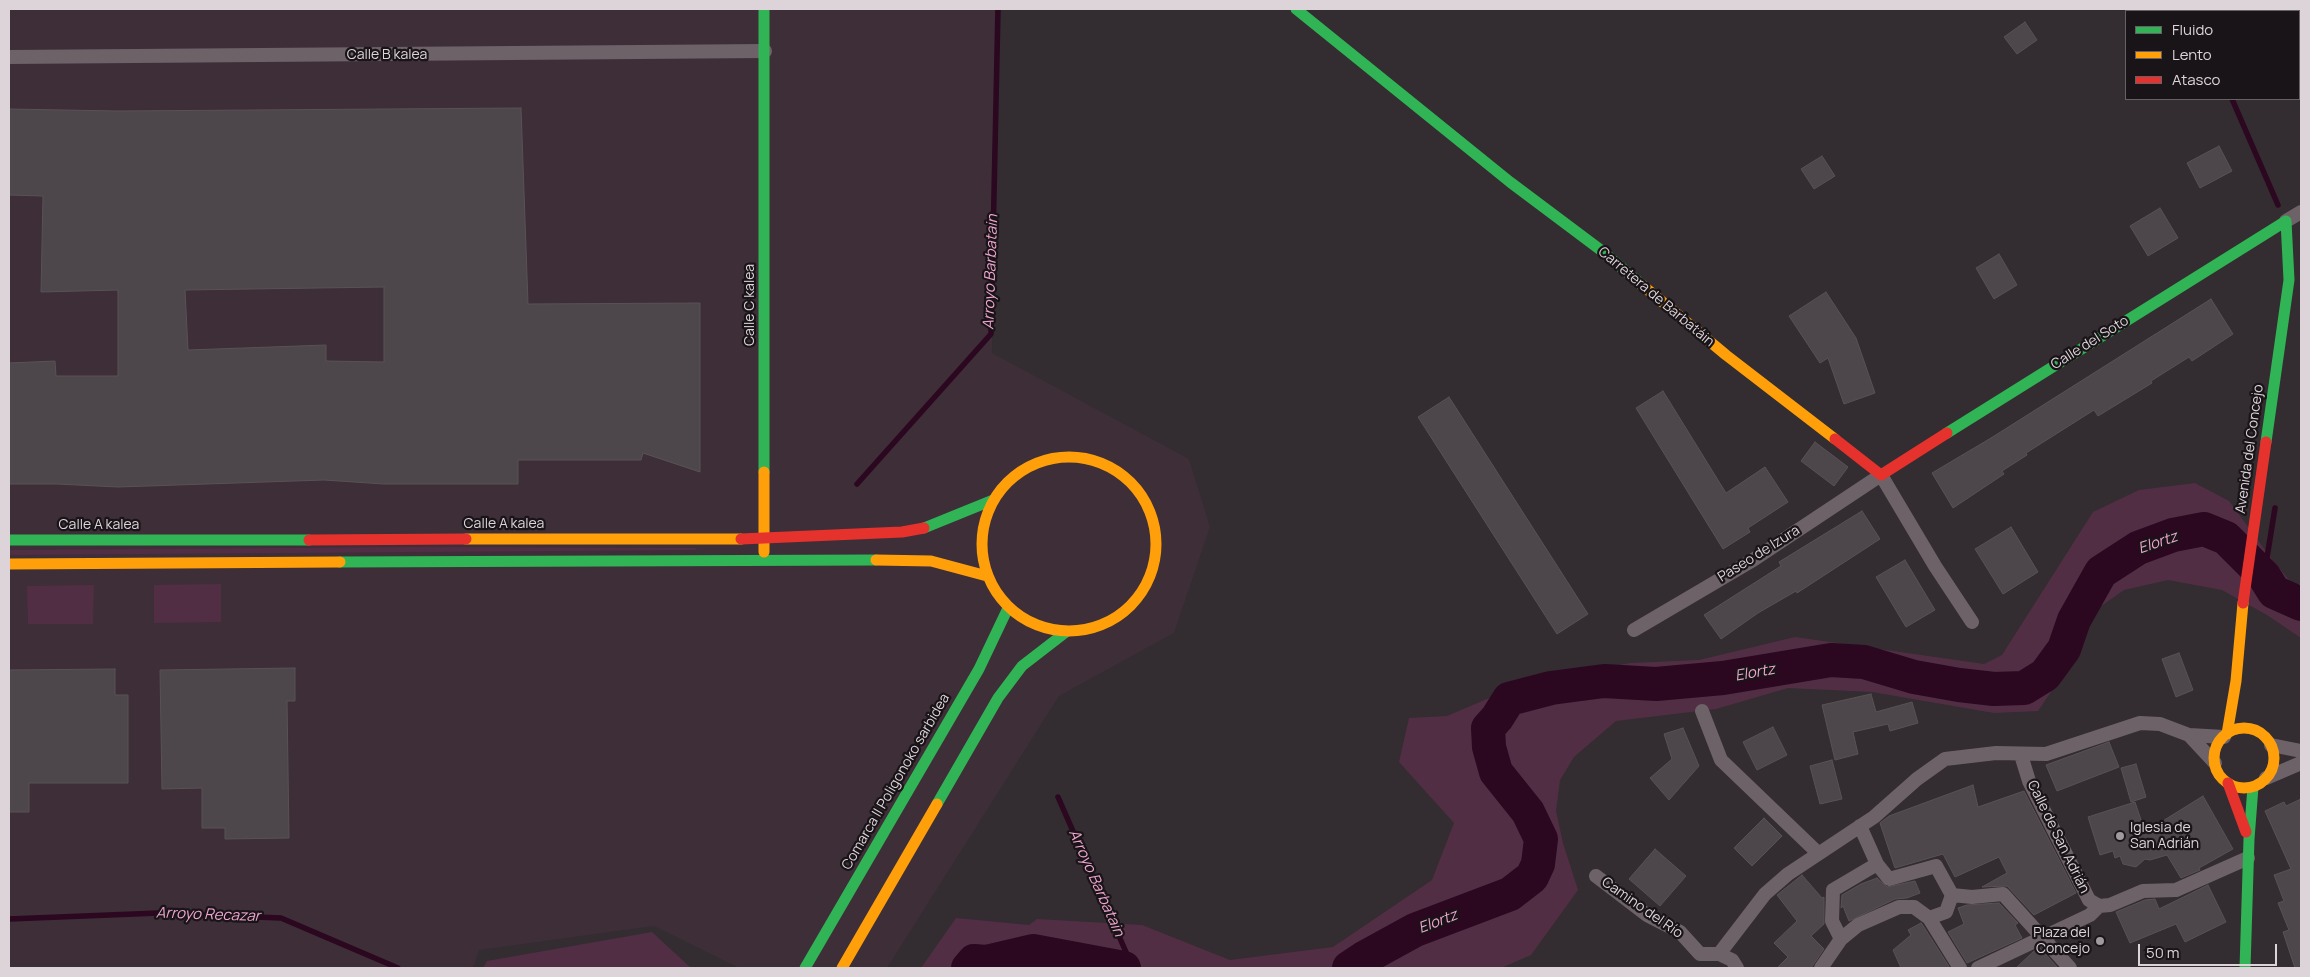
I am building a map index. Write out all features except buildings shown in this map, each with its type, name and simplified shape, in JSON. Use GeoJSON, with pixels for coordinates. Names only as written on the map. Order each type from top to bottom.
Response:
{"type":"FeatureCollection","features":[{"type":"Feature","properties":{"kind":"street","name":"Calle C kalea"},"geometry":{"type":"LineString","coordinates":[[764,9],[765,559]]}},
{"type":"Feature","properties":{"kind":"street","name":"Carretera de Barbatáin"},"geometry":{"type":"LineString","coordinates":[[1296,9],[1510,182],[1602,251],[1726,355],[1881,475],[1935,566],[1972,622]]}},
{"type":"Feature","properties":{"kind":"street","name":"Calle B kalea"},"geometry":{"type":"LineString","coordinates":[[9,57],[765,52]]}},
{"type":"Feature","properties":{"kind":"street","name":"Calle del Soto"},"geometry":{"type":"LineString","coordinates":[[1881,475],[2301,212]]}},
{"type":"Feature","properties":{"kind":"street","name":"Avenida del Concejo"},"geometry":{"type":"LineString","coordinates":[[2225,735],[2236,681],[2240,624],[2289,280],[2286,221]]}},
{"type":"Feature","properties":{"kind":"street"},"geometry":{"type":"LineString","coordinates":[[1062,456],[1091,459],[1117,470],[1138,490],[1152,514],[1157,542],[1153,571],[1140,596],[1120,616],[1095,629],[1066,632],[1045,629],[1025,621],[1008,608],[996,593],[987,576],[981,551],[984,525],[993,500],[1011,478],[1035,463],[1062,456]]}},
{"type":"Feature","properties":{"kind":"street","name":"Paseo de Izura"},"geometry":{"type":"LineString","coordinates":[[1634,630],[1753,560],[1881,475]]}},
{"type":"Feature","properties":{"kind":"street","name":"Calle A kalea"},"geometry":{"type":"LineString","coordinates":[[9,540],[764,539],[902,532],[923,528],[993,500]]}},
{"type":"Feature","properties":{"kind":"street"},"geometry":{"type":"LineString","coordinates":[[9,564],[858,559],[931,561],[987,576]]}},
{"type":"Feature","properties":{"kind":"street","name":"Comarca II Poligonoko sarbidea"},"geometry":{"type":"LineString","coordinates":[[806,968],[979,669],[1008,608]]}},
{"type":"Feature","properties":{"kind":"street"},"geometry":{"type":"LineString","coordinates":[[842,968],[998,698],[1022,666],[1066,632]]}},
{"type":"Feature","properties":{"kind":"street","name":"Avenida del Concejo"},"geometry":{"type":"LineString","coordinates":[[2236,681],[2242,705]]}},
{"type":"Feature","properties":{"kind":"street"},"geometry":{"type":"LineString","coordinates":[[1702,711],[1720,760],[1818,853]]}},
{"type":"Feature","properties":{"kind":"street"},"geometry":{"type":"LineString","coordinates":[[2248,718],[2253,730]]}},
{"type":"Feature","properties":{"kind":"street"},"geometry":{"type":"LineString","coordinates":[[1719,954],[1765,894],[1788,874],[1874,817],[1917,779],[1945,759],[1996,753],[2046,754],[2140,723],[2160,724],[2189,735],[2225,735],[2240,729],[2253,730],[2264,736],[2271,745],[2274,762],[2266,778]]}},
{"type":"Feature","properties":{"kind":"street"},"geometry":{"type":"LineString","coordinates":[[2189,735],[2215,763]]}},
{"type":"Feature","properties":{"kind":"street"},"geometry":{"type":"LineString","coordinates":[[2225,735],[2216,749],[2215,763],[2217,771],[2228,783],[2248,839]]}},
{"type":"Feature","properties":{"kind":"street"},"geometry":{"type":"LineString","coordinates":[[2271,745],[2301,752]]}},
{"type":"Feature","properties":{"kind":"street","name":"Calle de San Adrián"},"geometry":{"type":"LineString","coordinates":[[2021,755],[2029,781],[2089,900],[2099,906],[2110,905],[2143,891],[2176,890],[2248,858]]}},
{"type":"Feature","properties":{"kind":"street"},"geometry":{"type":"LineString","coordinates":[[2228,783],[2243,788],[2253,787],[2266,778],[2301,763]]}},
{"type":"Feature","properties":{"kind":"street"},"geometry":{"type":"LineString","coordinates":[[2245,968],[2248,839],[2253,787]]}},
{"type":"Feature","properties":{"kind":"street"},"geometry":{"type":"LineString","coordinates":[[1860,826],[1877,864],[1889,879],[1936,866],[1952,895],[1946,912],[1929,918]]}},
{"type":"Feature","properties":{"kind":"street"},"geometry":{"type":"LineString","coordinates":[[1842,939],[1832,921],[1833,890],[1877,864]]}},
{"type":"Feature","properties":{"kind":"street","name":"Camino del Río"},"geometry":{"type":"LineString","coordinates":[[1596,876],[1647,915],[1680,932],[1700,954],[1719,954],[1732,960],[1737,968]]}},
{"type":"Feature","properties":{"kind":"street"},"geometry":{"type":"LineString","coordinates":[[1952,895],[1972,897],[2002,894],[2070,968]]}},
{"type":"Feature","properties":{"kind":"street"},"geometry":{"type":"LineString","coordinates":[[1821,968],[1842,939],[1858,925],[1899,906],[1914,907],[1929,918],[1960,968]]}},
{"type":"Feature","properties":{"kind":"street"},"geometry":{"type":"LineString","coordinates":[[1978,968],[2090,915],[2099,906]]}},
{"type":"Feature","properties":{"kind":"shaded area"},"geometry":{"type":"Polygon","coordinates":[[[9,9],[995,9],[992,353],[1189,459],[1210,527],[1174,633],[1059,696],[887,968],[739,968],[654,926],[479,950],[473,968],[9,968],[9,9]]]}},
{"type":"Feature","properties":{"kind":"shaded area"},"geometry":{"type":"Polygon","coordinates":[[[2195,483],[2229,501],[2294,586],[2301,583],[2301,638],[2267,615],[2222,590],[2168,580],[2124,590],[2097,609],[2074,658],[2038,711],[1994,713],[1872,692],[1788,688],[1716,709],[1616,721],[1574,757],[1560,780],[1556,811],[1563,843],[1578,890],[1531,955],[1501,968],[921,968],[956,918],[1029,925],[1037,919],[1142,925],[1230,960],[1333,947],[1432,880],[1454,823],[1399,762],[1409,718],[1447,716],[1534,679],[1631,663],[1699,660],[1795,637],[1984,664],[2002,655],[2093,512],[2139,490],[2195,483]]]}},
{"type":"Feature","properties":{"kind":"shaded area"},"geometry":{"type":"Polygon","coordinates":[[[422,547],[697,548],[695,550],[9,555],[9,550],[422,547]]]}},
{"type":"Feature","properties":{"kind":"shaded area"},"geometry":{"type":"Polygon","coordinates":[[[221,584],[221,622],[154,623],[154,585],[221,584]]]}},
{"type":"Feature","properties":{"kind":"shaded area"},"geometry":{"type":"Polygon","coordinates":[[[94,585],[93,624],[28,624],[27,586],[94,585]]]}},
{"type":"Feature","properties":{"kind":"shaded area"},"geometry":{"type":"Polygon","coordinates":[[[652,932],[691,968],[483,968],[487,961],[652,932]]]}},
{"type":"Feature","properties":{"kind":"waterway","name":"Arroyo Barbatain"},"geometry":{"type":"LineString","coordinates":[[857,484],[991,334],[998,9]]}},
{"type":"Feature","properties":{"kind":"waterway"},"geometry":{"type":"LineString","coordinates":[[2232,100],[2278,205]]}},
{"type":"Feature","properties":{"kind":"waterway"},"geometry":{"type":"LineString","coordinates":[[2264,576],[2275,508]]}},
{"type":"Feature","properties":{"kind":"waterway","name":"Elortz"},"geometry":{"type":"LineString","coordinates":[[1349,968],[1415,930],[1510,894],[1532,877],[1538,864],[1541,839],[1528,812],[1496,772],[1489,747],[1488,728],[1509,699],[1551,688],[1604,681],[1656,684],[1723,678],[1831,660],[1864,662],[1914,677],[1959,685],[1994,689],[2024,688],[2045,675],[2064,649],[2074,620],[2101,572],[2138,548],[2173,535],[2204,529],[2226,538],[2264,576],[2274,592],[2301,604]]}},
{"type":"Feature","properties":{"kind":"waterway","name":"Arroyo Barbatain"},"geometry":{"type":"LineString","coordinates":[[1058,797],[1133,968]]}},
{"type":"Feature","properties":{"kind":"waterway","name":"Arroyo Recazar"},"geometry":{"type":"LineString","coordinates":[[9,919],[159,913],[281,918],[398,968]]}},
{"type":"Feature","properties":{"kind":"waterway","name":"Elortz"},"geometry":{"type":"LineString","coordinates":[[968,968],[974,961],[986,962],[1033,951],[1124,968]]}},
{"type":"Feature","properties":{"kind":"traffic: fast"},"geometry":{"type":"LineString","coordinates":[[764,9],[764,472]]}},
{"type":"Feature","properties":{"kind":"traffic: fast"},"geometry":{"type":"LineString","coordinates":[[1296,9],[1510,182],[1602,251],[1642,285]]}},
{"type":"Feature","properties":{"kind":"traffic: fast"},"geometry":{"type":"LineString","coordinates":[[1947,433],[2286,221],[2289,280],[2266,442]]}},
{"type":"Feature","properties":{"kind":"traffic: fast"},"geometry":{"type":"LineString","coordinates":[[924,528],[993,500]]}},
{"type":"Feature","properties":{"kind":"traffic: fast"},"geometry":{"type":"LineString","coordinates":[[9,540],[309,540]]}},
{"type":"Feature","properties":{"kind":"traffic: fast"},"geometry":{"type":"LineString","coordinates":[[340,562],[876,560]]}},
{"type":"Feature","properties":{"kind":"traffic: fast"},"geometry":{"type":"LineString","coordinates":[[805,968],[979,669],[1008,608]]}},
{"type":"Feature","properties":{"kind":"traffic: fast"},"geometry":{"type":"LineString","coordinates":[[937,804],[998,698],[1022,666],[1066,632]]}},
{"type":"Feature","properties":{"kind":"traffic: fast"},"geometry":{"type":"LineString","coordinates":[[2245,968],[2249,839],[2253,787]]}},
{"type":"Feature","properties":{"kind":"traffic: slow"},"geometry":{"type":"LineString","coordinates":[[1642,285],[1726,355],[1835,439]]}},
{"type":"Feature","properties":{"kind":"traffic: slow"},"geometry":{"type":"LineString","coordinates":[[1078,457],[1102,463],[1118,471],[1131,482],[1142,495],[1150,511],[1155,527],[1156,544],[1155,561],[1150,577],[1142,593],[1131,606],[1118,617],[1094,628],[1078,631],[1060,631],[1044,628],[1020,617],[996,593],[983,561],[982,535],[985,519],[996,495],[1020,471],[1052,458],[1078,457]]}},
{"type":"Feature","properties":{"kind":"traffic: slow"},"geometry":{"type":"LineString","coordinates":[[764,472],[764,552]]}},
{"type":"Feature","properties":{"kind":"traffic: slow"},"geometry":{"type":"LineString","coordinates":[[466,539],[741,539]]}},
{"type":"Feature","properties":{"kind":"traffic: slow"},"geometry":{"type":"LineString","coordinates":[[876,560],[931,561],[987,576]]}},
{"type":"Feature","properties":{"kind":"traffic: slow"},"geometry":{"type":"LineString","coordinates":[[9,564],[340,562]]}},
{"type":"Feature","properties":{"kind":"traffic: slow"},"geometry":{"type":"LineString","coordinates":[[2227,734],[2236,681],[2243,603]]}},
{"type":"Feature","properties":{"kind":"traffic: slow"},"geometry":{"type":"LineString","coordinates":[[2244,728],[2260,733],[2265,737],[2269,742],[2274,758],[2269,774],[2265,779],[2260,783],[2244,788],[2228,783],[2223,779],[2219,774],[2214,758],[2219,742],[2223,737],[2228,733],[2244,728]]}},
{"type":"Feature","properties":{"kind":"traffic: slow"},"geometry":{"type":"LineString","coordinates":[[842,968],[937,804]]}},
{"type":"Feature","properties":{"kind":"traffic: jam"},"geometry":{"type":"LineString","coordinates":[[1835,439],[1881,475],[1947,433]]}},
{"type":"Feature","properties":{"kind":"traffic: jam"},"geometry":{"type":"LineString","coordinates":[[2243,603],[2266,442]]}},
{"type":"Feature","properties":{"kind":"traffic: jam"},"geometry":{"type":"LineString","coordinates":[[741,539],[902,532],[924,528]]}},
{"type":"Feature","properties":{"kind":"traffic: jam"},"geometry":{"type":"LineString","coordinates":[[309,540],[466,539]]}},
{"type":"Feature","properties":{"kind":"traffic: jam"},"geometry":{"type":"LineString","coordinates":[[2228,783],[2246,832]]}},
{"type":"Feature","properties":{"kind":"place","name":"Iglesia de San Adrián"},"geometry":{"type":"Point","coordinates":[2120,836]}},
{"type":"Feature","properties":{"kind":"place","name":"Plaza del Concejo"},"geometry":{"type":"Point","coordinates":[2100,941]}}]}
